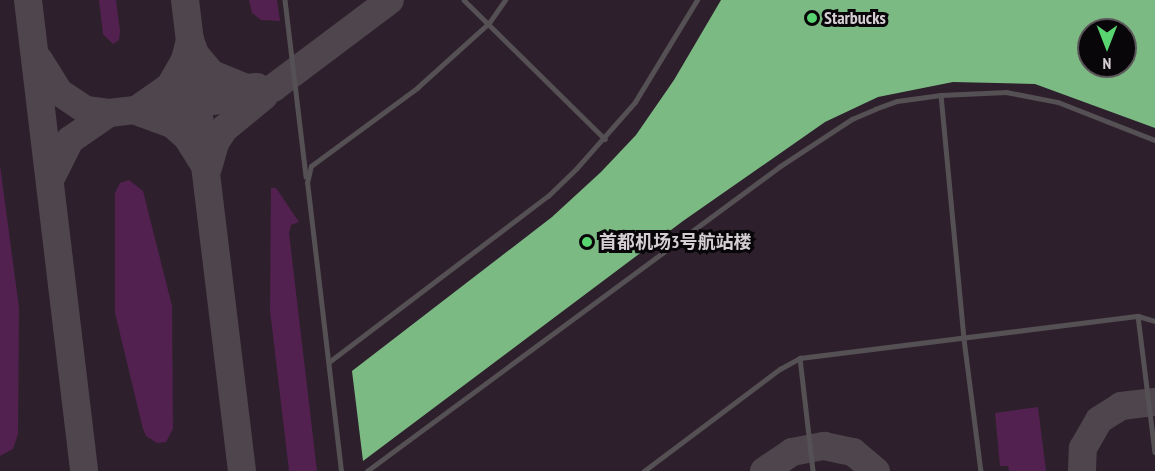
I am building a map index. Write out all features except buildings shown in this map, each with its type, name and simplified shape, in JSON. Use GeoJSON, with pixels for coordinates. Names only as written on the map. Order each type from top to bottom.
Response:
{"type":"FeatureCollection","features":[{"type":"Feature","properties":{"kind":"lane"},"geometry":{"type":"LineString","coordinates":[[285,0],[341,471]]}},
{"type":"Feature","properties":{"kind":"lane"},"geometry":{"type":"LineString","coordinates":[[464,0],[605,139]]}},
{"type":"Feature","properties":{"kind":"lane"},"geometry":{"type":"LineString","coordinates":[[307,183],[311,166],[417,88],[489,23],[505,0]]}},
{"type":"Feature","properties":{"kind":"lane"},"geometry":{"type":"LineString","coordinates":[[329,362],[548,196],[605,139],[650,81],[697,0]]}},
{"type":"Feature","properties":{"kind":"lane"},"geometry":{"type":"LineString","coordinates":[[367,471],[807,148],[875,109],[897,101],[979,91],[1058,102],[1155,140]]}},
{"type":"Feature","properties":{"kind":"lane"},"geometry":{"type":"LineString","coordinates":[[941,95],[964,339],[981,471]]}},
{"type":"Feature","properties":{"kind":"lane"},"geometry":{"type":"LineString","coordinates":[[1138,316],[1155,452]]}},
{"type":"Feature","properties":{"kind":"lane"},"geometry":{"type":"LineString","coordinates":[[644,471],[780,369],[800,358],[1138,316],[1155,321]]}},
{"type":"Feature","properties":{"kind":"lane"},"geometry":{"type":"LineString","coordinates":[[800,358],[813,471]]}},
{"type":"Feature","properties":{"kind":"shaded area"},"geometry":{"type":"Polygon","coordinates":[[[0,0],[1155,0],[1155,471],[0,471],[0,0]]]}},
{"type":"Feature","properties":{"kind":"shaded area"},"geometry":{"type":"Polygon","coordinates":[[[99,0],[116,0],[120,31],[119,40],[113,44],[103,34],[99,0]]]}},
{"type":"Feature","properties":{"kind":"shaded area"},"geometry":{"type":"Polygon","coordinates":[[[249,0],[277,0],[280,21],[261,20],[252,13],[249,0]]]}},
{"type":"Feature","properties":{"kind":"shaded area"},"geometry":{"type":"Polygon","coordinates":[[[0,165],[19,308],[18,434],[13,449],[0,456],[0,165]]]}},
{"type":"Feature","properties":{"kind":"shaded area"},"geometry":{"type":"Polygon","coordinates":[[[129,180],[143,191],[172,306],[173,429],[166,442],[157,443],[146,436],[143,429],[115,313],[115,193],[120,183],[129,180]]]}},
{"type":"Feature","properties":{"kind":"shaded area"},"geometry":{"type":"Polygon","coordinates":[[[271,188],[276,188],[299,222],[291,225],[289,233],[317,471],[289,471],[270,310],[271,188]]]}},
{"type":"Feature","properties":{"kind":"shaded area"},"geometry":{"type":"Polygon","coordinates":[[[1038,407],[1046,471],[1009,471],[1008,466],[1000,466],[995,413],[1038,407]]]}},
{"type":"Feature","properties":{"kind":"taxiway"},"geometry":{"type":"LineString","coordinates":[[28,0],[84,471]]}},
{"type":"Feature","properties":{"kind":"taxiway"},"geometry":{"type":"LineString","coordinates":[[185,0],[242,471]]}},
{"type":"Feature","properties":{"kind":"taxiway"},"geometry":{"type":"LineString","coordinates":[[39,60],[59,92],[86,110],[109,113],[247,97],[273,88],[390,0]]}},
{"type":"Feature","properties":{"kind":"taxiway"},"geometry":{"type":"LineString","coordinates":[[139,108],[170,86],[185,60],[190,40],[195,54],[212,74],[246,88],[257,87]]}},
{"type":"Feature","properties":{"kind":"taxiway"},"geometry":{"type":"LineString","coordinates":[[208,168],[215,143],[224,129],[264,96]]}},
{"type":"Feature","properties":{"kind":"taxiway"},"geometry":{"type":"LineString","coordinates":[[139,112],[172,124],[187,137],[203,163]]}},
{"type":"Feature","properties":{"kind":"taxiway"},"geometry":{"type":"LineString","coordinates":[[50,180],[70,140],[109,113]]}},
{"type":"Feature","properties":{"kind":"taxiway"},"geometry":{"type":"LineString","coordinates":[[1082,471],[1083,448],[1099,420],[1121,406],[1155,402]]}},
{"type":"Feature","properties":{"kind":"taxiway"},"geometry":{"type":"LineString","coordinates":[[764,471],[792,452],[824,446],[853,452],[876,471]]}},
{"type":"Feature","properties":{"kind":"place","name":"Starbucks"},"geometry":{"type":"Point","coordinates":[812,18]}},
{"type":"Feature","properties":{"kind":"place","name":"首都机场3号航站楼"},"geometry":{"type":"Point","coordinates":[587,242]}}]}
